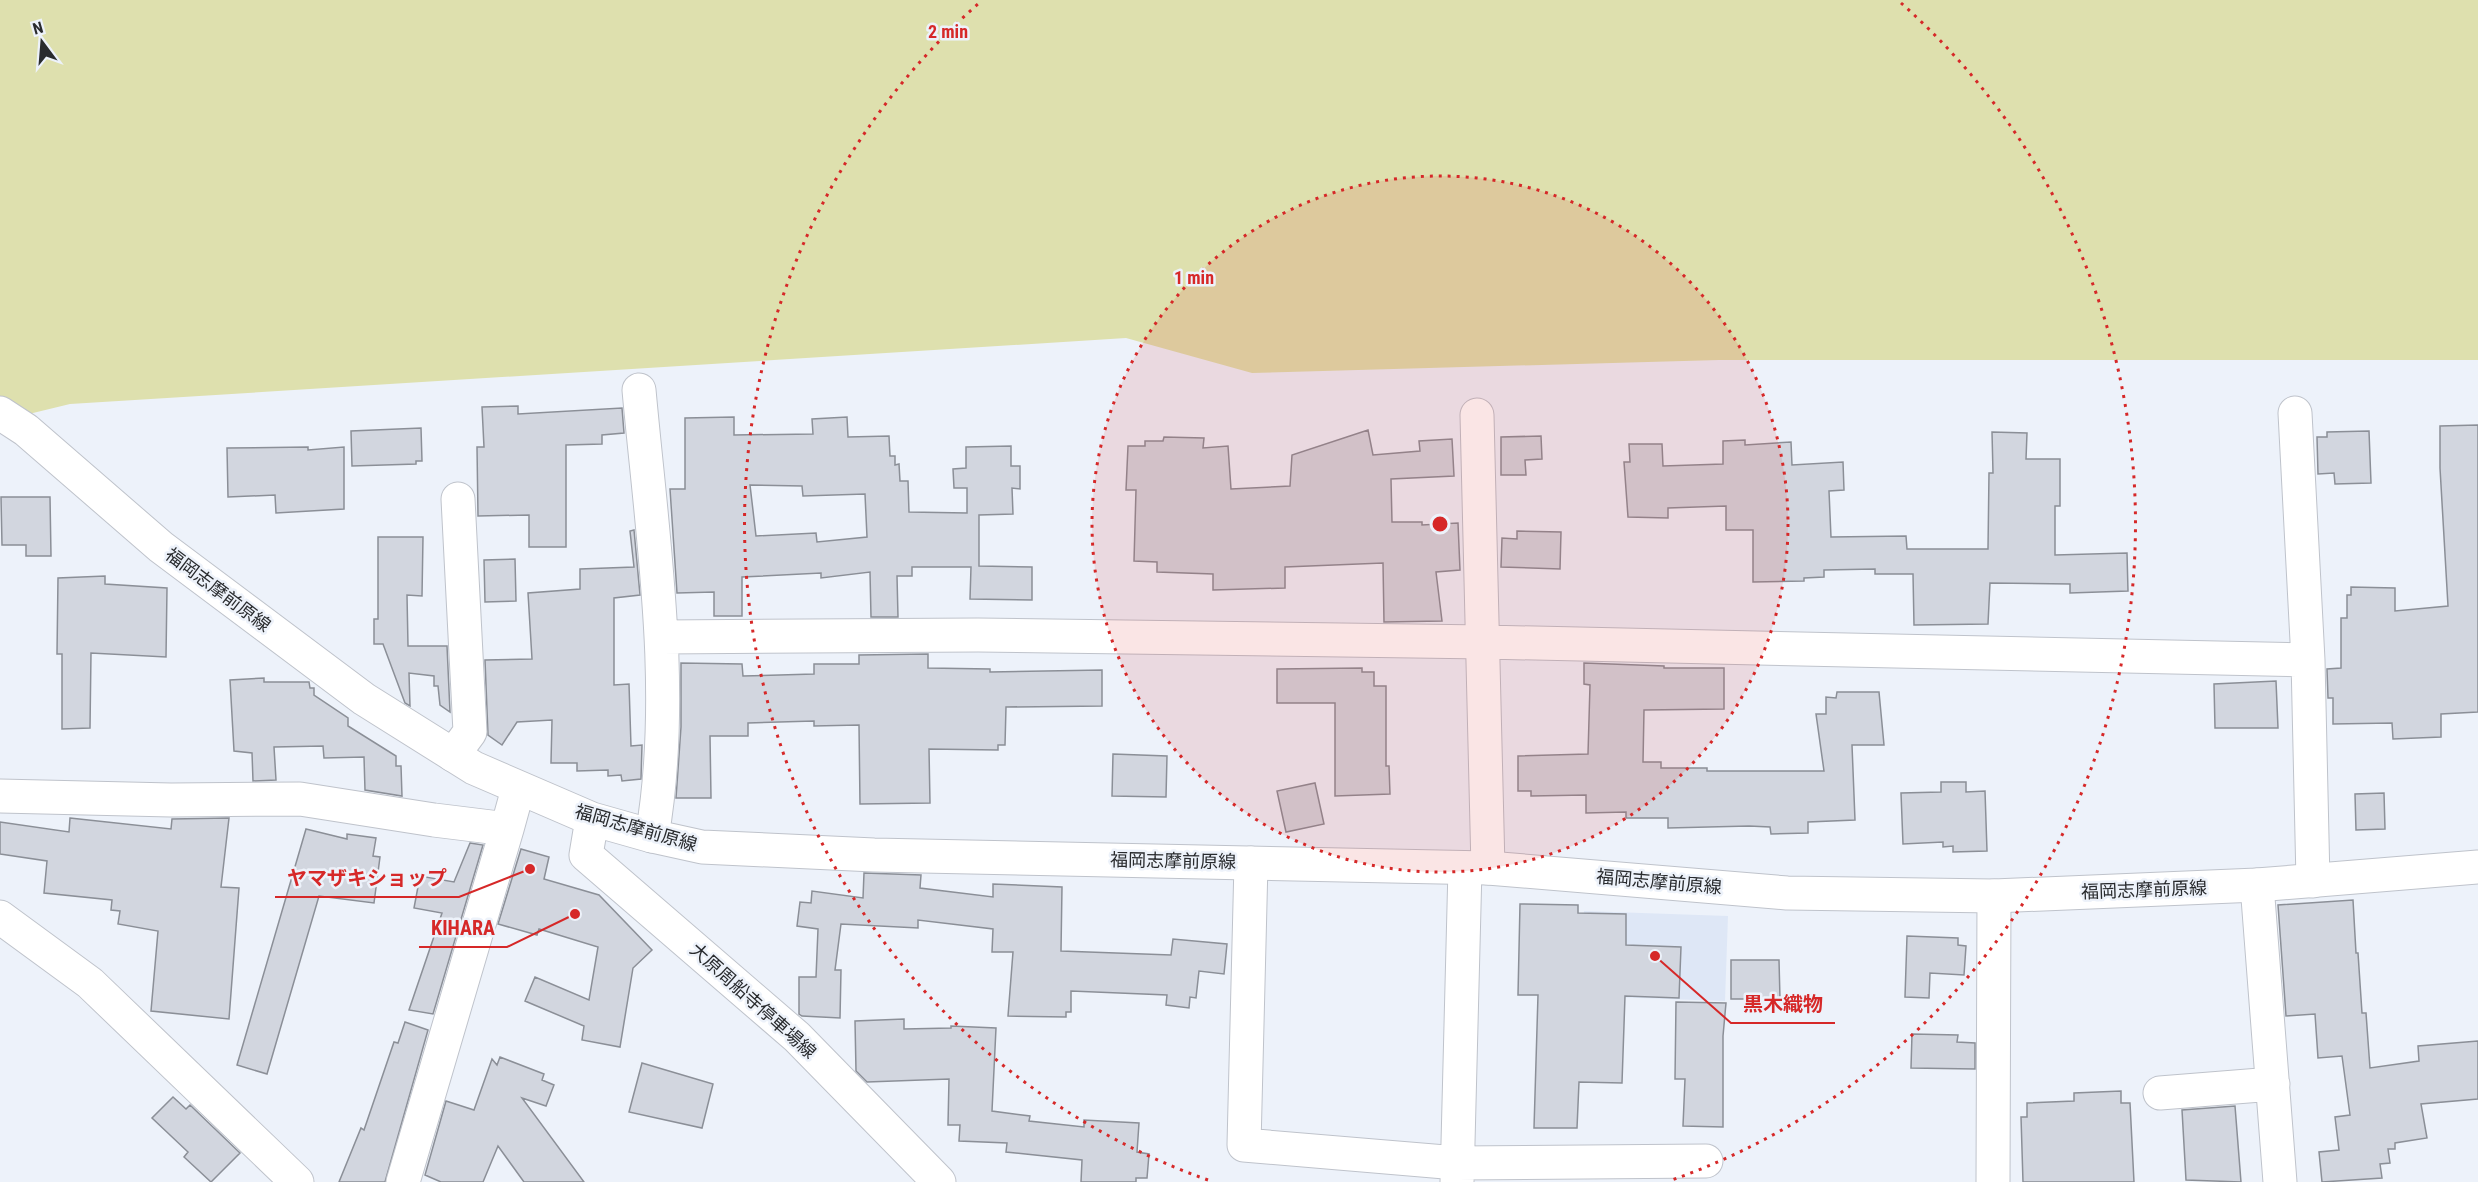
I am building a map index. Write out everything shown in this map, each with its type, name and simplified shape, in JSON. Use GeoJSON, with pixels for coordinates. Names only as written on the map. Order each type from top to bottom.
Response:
{"type":"FeatureCollection","features":[{"type":"Feature","properties":{"kind":"street"},"geometry":{"type":"LineString","coordinates":[[639,390],[662,637],[658,803],[652,836]]}},
{"type":"Feature","properties":{"kind":"street","name":"福岡志摩前原線"},"geometry":{"type":"LineString","coordinates":[[0,413],[26,430],[161,547],[364,699],[474,768],[518,789],[592,819],[702,847],[750,851],[1477,868],[1788,893],[1994,896],[2257,885],[2478,867]]}},
{"type":"Feature","properties":{"kind":"street"},"geometry":{"type":"LineString","coordinates":[[2295,413],[2308,660],[2313,881]]}},
{"type":"Feature","properties":{"kind":"street"},"geometry":{"type":"LineString","coordinates":[[1457,1172],[1477,868],[1485,642],[1477,415]]}},
{"type":"Feature","properties":{"kind":"street"},"geometry":{"type":"LineString","coordinates":[[453,755],[470,732],[458,499]]}},
{"type":"Feature","properties":{"kind":"street"},"geometry":{"type":"LineString","coordinates":[[662,637],[978,635],[1485,642],[2308,660]]}},
{"type":"Feature","properties":{"kind":"street"},"geometry":{"type":"LineString","coordinates":[[403,1182],[518,789]]}},
{"type":"Feature","properties":{"kind":"street"},"geometry":{"type":"LineString","coordinates":[[0,796],[300,800],[507,829]]}},
{"type":"Feature","properties":{"kind":"street","name":"大原周船寺停車場線"},"geometry":{"type":"LineString","coordinates":[[592,819],[586,855],[797,1037],[939,1182]]}},
{"type":"Feature","properties":{"kind":"street"},"geometry":{"type":"LineString","coordinates":[[1251,863],[1244,1145],[1457,1172],[1706,1161]]}},
{"type":"Feature","properties":{"kind":"street"},"geometry":{"type":"LineString","coordinates":[[2257,885],[2280,1182]]}},
{"type":"Feature","properties":{"kind":"street"},"geometry":{"type":"LineString","coordinates":[[1993,1182],[1994,896]]}},
{"type":"Feature","properties":{"kind":"street"},"geometry":{"type":"LineString","coordinates":[[0,917],[90,983],[297,1182]]}},
{"type":"Feature","properties":{"kind":"street"},"geometry":{"type":"LineString","coordinates":[[2160,1093],[2273,1084]]}},
{"type":"Feature","properties":{"kind":"shaded area"},"geometry":{"type":"Polygon","coordinates":[[[1584,911],[1728,916],[1725,1001],[1581,996],[1584,911]]]}},
{"type":"Feature","properties":{"kind":"green space"},"geometry":{"type":"Polygon","coordinates":[[[0,0],[2478,0],[2478,360],[1719,360],[1252,373],[1126,338],[70,404],[0,421],[0,0]]]}},
{"type":"Feature","properties":{"kind":"building"},"geometry":{"type":"Polygon","coordinates":[[[518,406],[518,414],[622,408],[624,433],[602,435],[602,444],[566,445],[566,547],[529,547],[529,515],[478,516],[477,447],[484,447],[482,407],[518,406]]]}},
{"type":"Feature","properties":{"kind":"building"},"geometry":{"type":"Polygon","coordinates":[[[734,417],[734,435],[813,434],[812,419],[847,417],[848,437],[889,436],[890,456],[895,456],[895,465],[899,464],[900,481],[908,481],[909,512],[967,513],[967,488],[954,488],[953,469],[966,468],[966,447],[1011,446],[1011,466],[1020,466],[1020,489],[1012,488],[1013,514],[979,515],[979,566],[1032,567],[1032,600],[970,599],[971,567],[912,567],[912,576],[897,576],[898,617],[871,617],[870,572],[821,578],[821,573],[742,577],[742,616],[714,616],[714,592],[677,593],[670,489],[685,489],[685,418],[734,417]],[[750,485],[756,536],[816,533],[817,542],[867,537],[865,494],[803,496],[802,486],[750,485]]]}},
{"type":"Feature","properties":{"kind":"building"},"geometry":{"type":"Polygon","coordinates":[[[2478,425],[2478,712],[2441,714],[2441,737],[2393,739],[2392,723],[2333,724],[2333,698],[2328,698],[2327,669],[2341,668],[2341,618],[2347,618],[2347,595],[2351,595],[2351,587],[2395,588],[2395,611],[2448,606],[2440,468],[2440,426],[2478,425]]]}},
{"type":"Feature","properties":{"kind":"building"},"geometry":{"type":"Polygon","coordinates":[[[421,428],[422,461],[416,461],[416,464],[352,466],[351,431],[421,428]]]}},
{"type":"Feature","properties":{"kind":"building"},"geometry":{"type":"Polygon","coordinates":[[[1368,430],[1373,455],[1420,451],[1419,441],[1452,439],[1454,476],[1391,479],[1392,522],[1422,522],[1422,525],[1458,523],[1460,570],[1436,572],[1442,621],[1384,622],[1383,563],[1285,567],[1285,588],[1213,590],[1213,574],[1157,572],[1157,562],[1134,561],[1136,490],[1126,490],[1128,446],[1145,446],[1145,441],[1163,441],[1164,437],[1204,438],[1203,448],[1228,446],[1231,489],[1290,486],[1292,455],[1368,430]]]}},
{"type":"Feature","properties":{"kind":"building"},"geometry":{"type":"Polygon","coordinates":[[[2369,431],[2371,483],[2335,484],[2334,473],[2318,474],[2317,437],[2327,437],[2327,432],[2369,431]]]}},
{"type":"Feature","properties":{"kind":"building"},"geometry":{"type":"Polygon","coordinates":[[[1992,432],[2027,433],[2026,459],[2060,459],[2060,506],[2055,506],[2055,555],[2127,553],[2128,591],[2070,593],[2070,584],[1990,583],[1988,624],[1914,625],[1913,574],[1875,574],[1875,569],[1824,570],[1824,577],[1804,578],[1804,581],[1753,582],[1753,530],[1726,530],[1726,506],[1668,508],[1668,518],[1628,517],[1624,462],[1630,462],[1629,444],[1662,444],[1663,466],[1723,464],[1723,441],[1745,440],[1745,445],[1791,442],[1792,465],[1843,462],[1844,490],[1829,491],[1831,537],[1906,536],[1907,549],[1988,549],[1989,473],[1993,473],[1992,432]]]}},
{"type":"Feature","properties":{"kind":"building"},"geometry":{"type":"Polygon","coordinates":[[[1541,436],[1542,459],[1525,460],[1526,475],[1501,475],[1501,437],[1541,436]]]}},
{"type":"Feature","properties":{"kind":"building"},"geometry":{"type":"Polygon","coordinates":[[[308,447],[308,450],[344,447],[344,509],[276,513],[275,495],[228,497],[227,448],[308,447]]]}},
{"type":"Feature","properties":{"kind":"building"},"geometry":{"type":"Polygon","coordinates":[[[1,497],[50,497],[51,556],[26,556],[26,545],[2,545],[1,497]]]}},
{"type":"Feature","properties":{"kind":"building"},"geometry":{"type":"Polygon","coordinates":[[[634,530],[640,595],[614,598],[614,685],[629,684],[631,746],[642,745],[641,779],[622,781],[621,775],[608,776],[608,770],[577,771],[577,763],[551,763],[552,720],[517,722],[502,745],[488,735],[485,660],[532,659],[528,593],[580,589],[580,569],[634,567],[630,531],[634,530]]]}},
{"type":"Feature","properties":{"kind":"building"},"geometry":{"type":"Polygon","coordinates":[[[1517,531],[1561,532],[1560,569],[1501,567],[1502,538],[1517,539],[1517,531]]]}},
{"type":"Feature","properties":{"kind":"building"},"geometry":{"type":"Polygon","coordinates":[[[378,537],[423,537],[422,596],[407,595],[408,646],[447,646],[450,712],[440,705],[438,686],[434,686],[434,676],[409,673],[410,706],[405,703],[383,644],[374,644],[374,619],[378,619],[378,537]]]}},
{"type":"Feature","properties":{"kind":"building"},"geometry":{"type":"Polygon","coordinates":[[[515,559],[516,601],[485,602],[484,560],[515,559]]]}},
{"type":"Feature","properties":{"kind":"building"},"geometry":{"type":"Polygon","coordinates":[[[105,576],[105,584],[167,588],[166,657],[91,653],[90,728],[62,729],[62,654],[57,654],[58,578],[105,576]]]}},
{"type":"Feature","properties":{"kind":"building"},"geometry":{"type":"Polygon","coordinates":[[[928,654],[928,668],[990,669],[990,672],[1102,670],[1102,706],[1006,707],[1005,745],[998,745],[998,750],[929,749],[930,803],[860,804],[859,725],[814,726],[814,721],[748,723],[748,736],[710,736],[711,798],[676,798],[681,727],[681,663],[742,664],[743,676],[814,674],[814,664],[859,664],[859,655],[928,654]]]}},
{"type":"Feature","properties":{"kind":"building"},"geometry":{"type":"Polygon","coordinates":[[[1584,663],[1664,666],[1664,668],[1724,668],[1724,709],[1644,710],[1643,762],[1661,762],[1661,768],[1707,768],[1707,771],[1824,771],[1816,714],[1826,714],[1826,697],[1836,698],[1837,692],[1879,692],[1884,745],[1852,745],[1855,820],[1808,822],[1808,833],[1771,834],[1770,827],[1749,826],[1668,828],[1668,818],[1626,818],[1626,812],[1586,813],[1586,795],[1531,796],[1531,791],[1518,791],[1518,756],[1588,754],[1590,685],[1584,684],[1584,663]]]}},
{"type":"Feature","properties":{"kind":"building"},"geometry":{"type":"Polygon","coordinates":[[[1362,668],[1362,672],[1374,672],[1374,686],[1386,686],[1386,766],[1389,766],[1390,794],[1335,796],[1335,703],[1277,703],[1277,669],[1362,668]]]}},
{"type":"Feature","properties":{"kind":"building"},"geometry":{"type":"Polygon","coordinates":[[[264,678],[264,682],[309,682],[310,688],[314,688],[314,695],[348,718],[348,726],[396,756],[396,766],[401,766],[402,796],[365,790],[364,757],[324,758],[323,746],[274,747],[276,780],[253,781],[252,753],[234,751],[230,680],[264,678]]]}},
{"type":"Feature","properties":{"kind":"building"},"geometry":{"type":"Polygon","coordinates":[[[2276,681],[2278,728],[2215,728],[2214,684],[2276,681]]]}},
{"type":"Feature","properties":{"kind":"building"},"geometry":{"type":"Polygon","coordinates":[[[1113,754],[1167,756],[1166,797],[1112,796],[1113,754]]]}},
{"type":"Feature","properties":{"kind":"building"},"geometry":{"type":"Polygon","coordinates":[[[1941,782],[1966,782],[1966,792],[1985,791],[1987,851],[1953,852],[1953,846],[1943,847],[1943,842],[1903,844],[1901,793],[1941,792],[1941,782]]]}},
{"type":"Feature","properties":{"kind":"building"},"geometry":{"type":"Polygon","coordinates":[[[1315,783],[1324,824],[1286,832],[1277,791],[1315,783]]]}},
{"type":"Feature","properties":{"kind":"building"},"geometry":{"type":"Polygon","coordinates":[[[2384,793],[2385,829],[2356,830],[2355,794],[2384,793]]]}},
{"type":"Feature","properties":{"kind":"building"},"geometry":{"type":"Polygon","coordinates":[[[70,818],[171,829],[172,819],[229,818],[221,887],[239,888],[229,1019],[151,1011],[158,931],[118,924],[120,911],[111,910],[112,900],[44,893],[47,861],[0,854],[0,822],[69,832],[70,818]]]}},
{"type":"Feature","properties":{"kind":"building"},"geometry":{"type":"Polygon","coordinates":[[[306,829],[347,839],[347,834],[376,838],[373,856],[380,857],[374,903],[319,896],[267,1074],[237,1065],[306,829]]]}},
{"type":"Feature","properties":{"kind":"building"},"geometry":{"type":"Polygon","coordinates":[[[470,843],[483,845],[433,1014],[409,1010],[442,913],[414,908],[420,876],[454,882],[470,843]]]}},
{"type":"Feature","properties":{"kind":"building"},"geometry":{"type":"Polygon","coordinates":[[[521,849],[549,857],[544,879],[599,895],[652,950],[633,968],[620,1047],[582,1040],[584,1026],[525,1001],[535,977],[589,1000],[598,947],[539,929],[537,935],[498,924],[521,849]]]}},
{"type":"Feature","properties":{"kind":"building"},"geometry":{"type":"Polygon","coordinates":[[[864,873],[921,875],[920,888],[993,897],[993,884],[1062,887],[1061,951],[1171,955],[1173,939],[1227,944],[1224,974],[1199,971],[1196,998],[1190,997],[1189,1008],[1166,1005],[1167,995],[1071,991],[1071,1012],[1066,1012],[1066,1017],[1008,1016],[1013,952],[992,952],[993,929],[918,920],[918,928],[841,924],[835,970],[841,970],[840,1018],[802,1016],[799,1014],[799,977],[816,977],[818,929],[797,926],[800,902],[811,903],[812,891],[863,898],[864,873]]]}},
{"type":"Feature","properties":{"kind":"building"},"geometry":{"type":"Polygon","coordinates":[[[2353,900],[2362,1013],[2366,1013],[2370,1068],[2419,1061],[2418,1046],[2478,1041],[2478,1099],[2421,1104],[2427,1138],[2395,1143],[2395,1149],[2388,1149],[2390,1163],[2380,1164],[2382,1178],[2322,1182],[2319,1152],[2339,1150],[2335,1117],[2350,1115],[2342,1056],[2318,1058],[2315,1014],[2286,1016],[2278,905],[2353,900]]]}},
{"type":"Feature","properties":{"kind":"building"},"geometry":{"type":"Polygon","coordinates":[[[1520,904],[1578,905],[1578,913],[1626,914],[1626,945],[1681,947],[1679,998],[1625,996],[1622,1083],[1579,1082],[1577,1128],[1534,1128],[1538,995],[1518,995],[1520,904]]]}},
{"type":"Feature","properties":{"kind":"building"},"geometry":{"type":"Polygon","coordinates":[[[1907,936],[1958,938],[1958,945],[1966,946],[1964,975],[1930,973],[1929,998],[1905,997],[1907,936]]]}},
{"type":"Feature","properties":{"kind":"building"},"geometry":{"type":"Polygon","coordinates":[[[1731,960],[1779,960],[1780,999],[1731,999],[1731,960]]]}},
{"type":"Feature","properties":{"kind":"building"},"geometry":{"type":"Polygon","coordinates":[[[1676,1002],[1726,1003],[1723,1036],[1723,1127],[1683,1126],[1685,1079],[1675,1079],[1676,1002]]]}},
{"type":"Feature","properties":{"kind":"building"},"geometry":{"type":"Polygon","coordinates":[[[904,1019],[904,1029],[951,1028],[951,1026],[996,1028],[992,1111],[1030,1116],[1029,1121],[1084,1127],[1084,1120],[1139,1123],[1137,1152],[1149,1154],[1147,1178],[1136,1178],[1136,1182],[1081,1182],[1082,1160],[1006,1152],[1007,1143],[959,1141],[960,1125],[948,1125],[949,1079],[867,1082],[856,1071],[855,1021],[904,1019]]]}},
{"type":"Feature","properties":{"kind":"building"},"geometry":{"type":"Polygon","coordinates":[[[405,1022],[428,1030],[385,1182],[339,1182],[361,1128],[364,1130],[394,1042],[398,1043],[405,1022]]]}},
{"type":"Feature","properties":{"kind":"building"},"geometry":{"type":"Polygon","coordinates":[[[1912,1034],[1958,1035],[1957,1042],[1975,1043],[1975,1069],[1911,1068],[1912,1034]]]}},
{"type":"Feature","properties":{"kind":"building"},"geometry":{"type":"Polygon","coordinates":[[[500,1057],[544,1074],[542,1080],[554,1085],[546,1106],[522,1098],[584,1182],[524,1182],[498,1146],[483,1182],[441,1182],[425,1175],[446,1101],[474,1110],[492,1059],[497,1065],[500,1057]]]}},
{"type":"Feature","properties":{"kind":"building"},"geometry":{"type":"Polygon","coordinates":[[[642,1063],[713,1084],[702,1128],[629,1112],[642,1063]]]}},
{"type":"Feature","properties":{"kind":"building"},"geometry":{"type":"Polygon","coordinates":[[[2121,1091],[2121,1103],[2130,1103],[2134,1182],[2023,1182],[2021,1117],[2027,1117],[2027,1103],[2074,1101],[2074,1093],[2121,1091]]]}},
{"type":"Feature","properties":{"kind":"building"},"geometry":{"type":"Polygon","coordinates":[[[173,1097],[186,1109],[190,1105],[240,1153],[211,1182],[184,1157],[188,1152],[152,1118],[173,1097]]]}},
{"type":"Feature","properties":{"kind":"building"},"geometry":{"type":"Polygon","coordinates":[[[2235,1106],[2241,1182],[2186,1180],[2182,1110],[2235,1106]]]}},
{"type":"Feature","properties":{"kind":"place","name":"ヤマザキショップ"},"geometry":{"type":"Point","coordinates":[530,869]}},
{"type":"Feature","properties":{"kind":"place","name":"KIHARA"},"geometry":{"type":"Point","coordinates":[575,914]}},
{"type":"Feature","properties":{"kind":"place","name":"黒木織物"},"geometry":{"type":"Point","coordinates":[1655,956]}}]}
